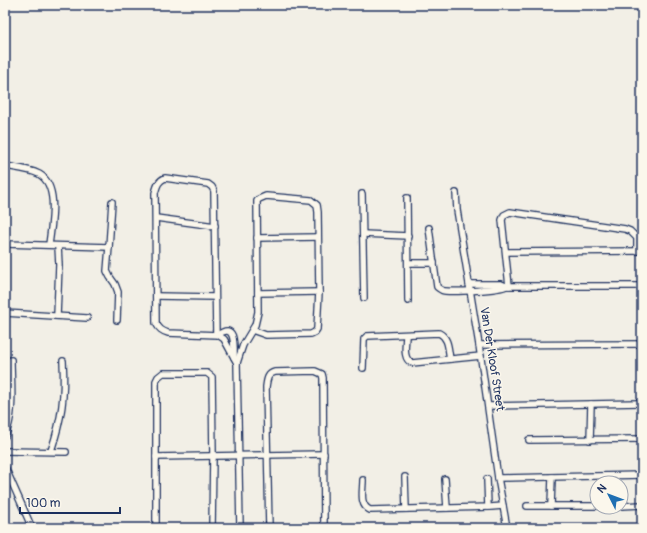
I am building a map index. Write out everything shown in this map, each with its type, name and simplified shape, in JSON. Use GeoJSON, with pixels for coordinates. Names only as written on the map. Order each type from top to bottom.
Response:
{"type":"FeatureCollection","features":[{"type":"Feature","properties":{"kind":"street"},"geometry":{"type":"LineString","coordinates":[[5,166],[33,172],[42,176],[46,181],[53,199],[49,245]]}},
{"type":"Feature","properties":{"kind":"street"},"geometry":{"type":"LineString","coordinates":[[217,335],[215,297],[214,191],[208,184],[165,178],[161,179],[157,184],[155,193],[156,323],[158,328],[168,333],[217,335],[226,331],[231,332],[233,335],[236,361],[240,528]]}},
{"type":"Feature","properties":{"kind":"street","name":"Van Der Kloof Street"},"geometry":{"type":"LineString","coordinates":[[456,193],[457,210],[507,528]]}},
{"type":"Feature","properties":{"kind":"street"},"geometry":{"type":"LineString","coordinates":[[362,194],[364,298]]}},
{"type":"Feature","properties":{"kind":"street"},"geometry":{"type":"LineString","coordinates":[[236,361],[257,320],[257,201],[266,196],[306,198],[315,202],[318,212],[319,292],[317,329],[311,334],[266,335],[252,330]]}},
{"type":"Feature","properties":{"kind":"street"},"geometry":{"type":"LineString","coordinates":[[407,198],[408,301]]}},
{"type":"Feature","properties":{"kind":"street"},"geometry":{"type":"LineString","coordinates":[[112,202],[107,271],[118,292],[117,320]]}},
{"type":"Feature","properties":{"kind":"street"},"geometry":{"type":"LineString","coordinates":[[506,252],[639,251],[636,238],[625,229],[510,212],[504,215],[502,220],[508,286]]}},
{"type":"Feature","properties":{"kind":"street"},"geometry":{"type":"LineString","coordinates":[[156,218],[215,226]]}},
{"type":"Feature","properties":{"kind":"street"},"geometry":{"type":"LineString","coordinates":[[429,228],[437,287],[440,290],[444,291],[470,287],[501,289],[508,286],[642,286]]}},
{"type":"Feature","properties":{"kind":"street"},"geometry":{"type":"LineString","coordinates":[[363,234],[408,236]]}},
{"type":"Feature","properties":{"kind":"street"},"geometry":{"type":"LineString","coordinates":[[257,238],[318,237]]}},
{"type":"Feature","properties":{"kind":"street"},"geometry":{"type":"LineString","coordinates":[[5,244],[109,247]]}},
{"type":"Feature","properties":{"kind":"street"},"geometry":{"type":"LineString","coordinates":[[57,316],[59,265],[58,246]]}},
{"type":"Feature","properties":{"kind":"street"},"geometry":{"type":"LineString","coordinates":[[408,263],[434,263]]}},
{"type":"Feature","properties":{"kind":"street"},"geometry":{"type":"LineString","coordinates":[[258,293],[319,292]]}},
{"type":"Feature","properties":{"kind":"street"},"geometry":{"type":"LineString","coordinates":[[156,296],[215,297]]}},
{"type":"Feature","properties":{"kind":"street"},"geometry":{"type":"LineString","coordinates":[[5,313],[87,318]]}},
{"type":"Feature","properties":{"kind":"street"},"geometry":{"type":"LineString","coordinates":[[363,368],[365,337],[368,336],[439,333],[444,335],[447,340],[450,359]]}},
{"type":"Feature","properties":{"kind":"street"},"geometry":{"type":"LineString","coordinates":[[217,335],[224,340],[236,361]]}},
{"type":"Feature","properties":{"kind":"street"},"geometry":{"type":"LineString","coordinates":[[406,335],[406,357],[408,361],[412,363],[481,356]]}},
{"type":"Feature","properties":{"kind":"street"},"geometry":{"type":"LineString","coordinates":[[479,345],[642,344]]}},
{"type":"Feature","properties":{"kind":"street"},"geometry":{"type":"LineString","coordinates":[[5,436],[10,418],[11,360]]}},
{"type":"Feature","properties":{"kind":"street"},"geometry":{"type":"LineString","coordinates":[[51,452],[59,426],[64,402],[63,361]]}},
{"type":"Feature","properties":{"kind":"street"},"geometry":{"type":"LineString","coordinates":[[269,528],[266,387],[269,375],[275,372],[308,371],[319,373],[323,378],[324,528]]}},
{"type":"Feature","properties":{"kind":"street"},"geometry":{"type":"LineString","coordinates":[[156,528],[156,381],[163,373],[207,373],[212,377],[212,528]]}},
{"type":"Feature","properties":{"kind":"street"},"geometry":{"type":"LineString","coordinates":[[488,406],[640,403]]}},
{"type":"Feature","properties":{"kind":"street"},"geometry":{"type":"LineString","coordinates":[[590,440],[591,404]]}},
{"type":"Feature","properties":{"kind":"street"},"geometry":{"type":"LineString","coordinates":[[529,440],[642,439]]}},
{"type":"Feature","properties":{"kind":"street"},"geometry":{"type":"LineString","coordinates":[[5,451],[66,452]]}},
{"type":"Feature","properties":{"kind":"street"},"geometry":{"type":"LineString","coordinates":[[156,457],[324,454]]}},
{"type":"Feature","properties":{"kind":"street"},"geometry":{"type":"LineString","coordinates":[[5,467],[32,528]]}},
{"type":"Feature","properties":{"kind":"street"},"geometry":{"type":"LineString","coordinates":[[498,478],[642,475]]}},
{"type":"Feature","properties":{"kind":"street"},"geometry":{"type":"LineString","coordinates":[[405,477],[406,509]]}},
{"type":"Feature","properties":{"kind":"street"},"geometry":{"type":"LineString","coordinates":[[551,506],[552,477]]}},
{"type":"Feature","properties":{"kind":"street"},"geometry":{"type":"LineString","coordinates":[[487,479],[488,507]]}},
{"type":"Feature","properties":{"kind":"street"},"geometry":{"type":"LineString","coordinates":[[363,480],[363,503],[366,508],[370,510],[503,506]]}},
{"type":"Feature","properties":{"kind":"street"},"geometry":{"type":"LineString","coordinates":[[444,480],[447,508]]}},
{"type":"Feature","properties":{"kind":"street"},"geometry":{"type":"LineString","coordinates":[[629,506],[642,505]]}},
{"type":"Feature","properties":{"kind":"street"},"geometry":{"type":"LineString","coordinates":[[526,506],[589,506]]}}]}
